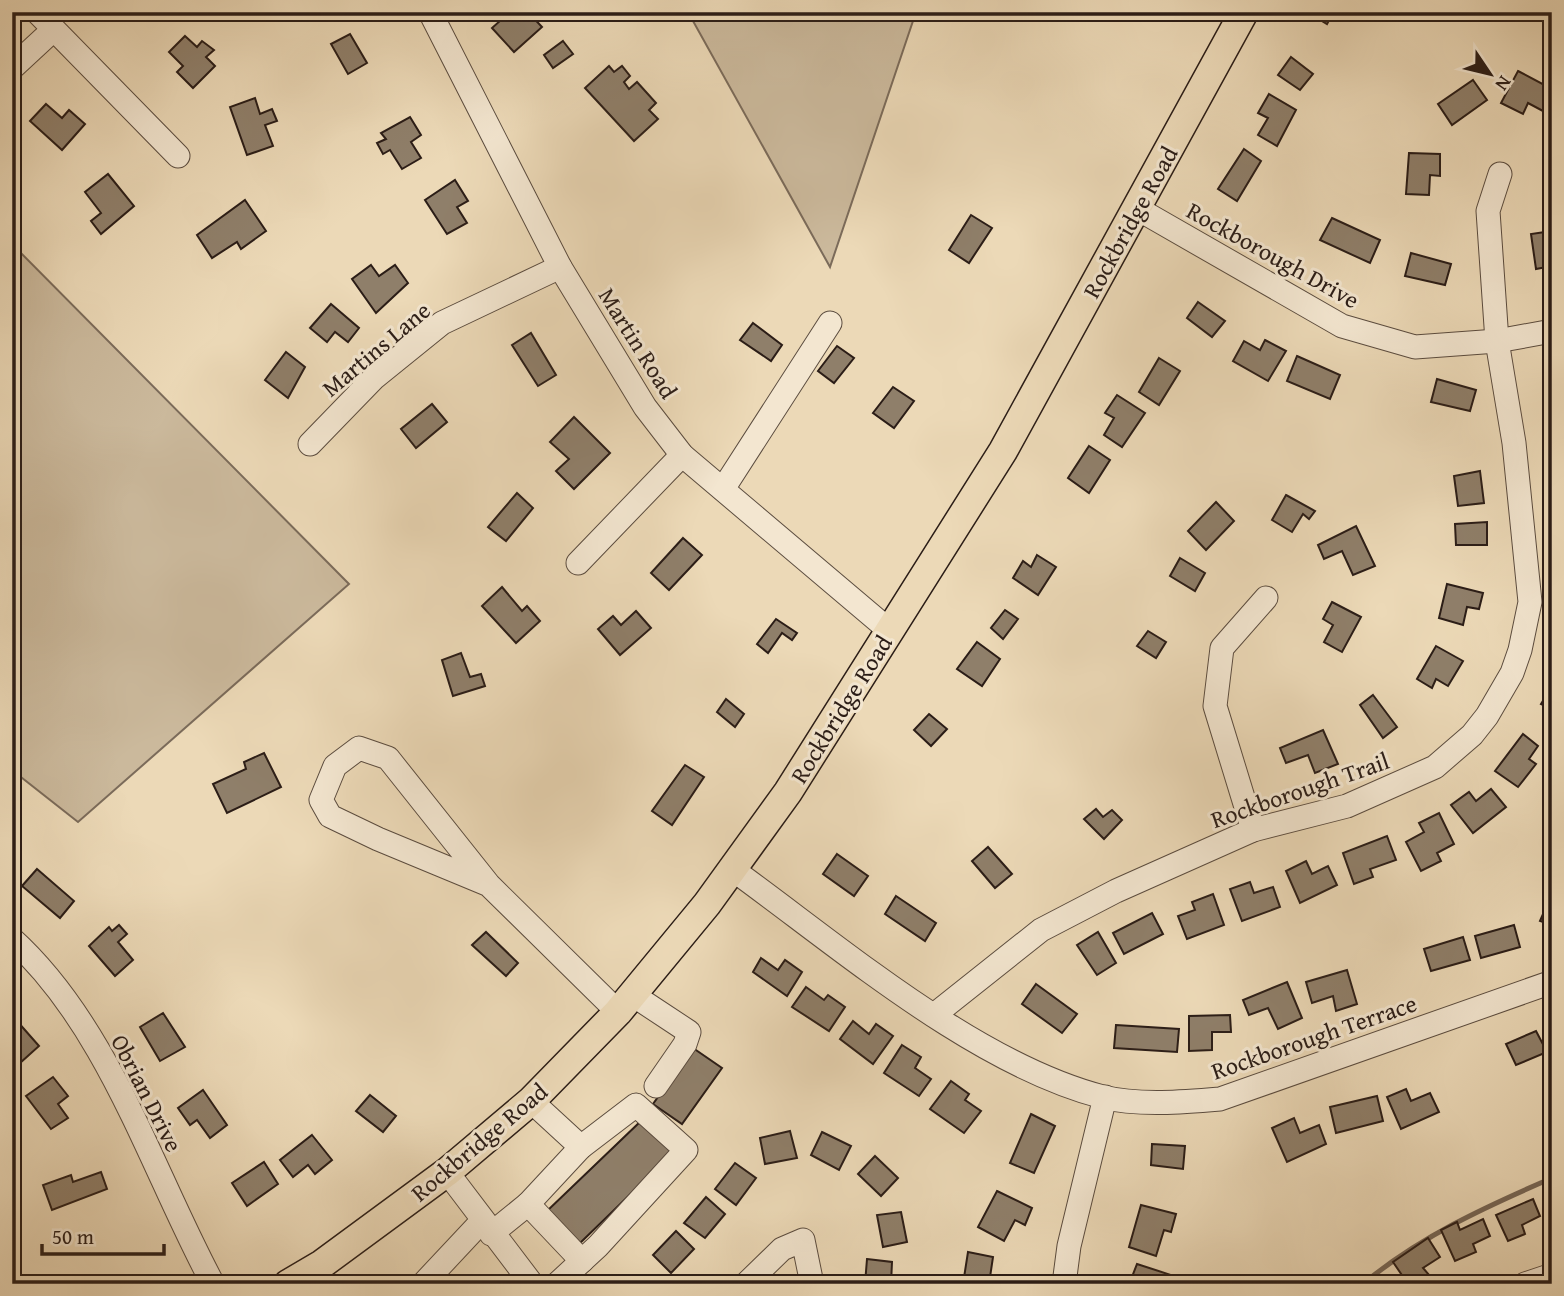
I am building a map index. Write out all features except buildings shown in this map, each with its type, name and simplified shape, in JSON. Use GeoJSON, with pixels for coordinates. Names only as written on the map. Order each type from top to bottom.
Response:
{"type":"FeatureCollection","features":[{"type":"Feature","properties":{"kind":"main road","name":"Rockbridge Road"},"geometry":{"type":"LineString","coordinates":[[288,1284],[321,1264],[447,1172],[531,1101],[625,1003],[732,869],[788,792],[1003,451],[1244,12]]}},
{"type":"Feature","properties":{"kind":"street"},"geometry":{"type":"LineString","coordinates":[[37,12],[178,156]]}},
{"type":"Feature","properties":{"kind":"street","name":"Martin Road"},"geometry":{"type":"LineString","coordinates":[[430,12],[560,267],[645,407],[682,455],[890,631]]}},
{"type":"Feature","properties":{"kind":"street"},"geometry":{"type":"LineString","coordinates":[[12,68],[53,30]]}},
{"type":"Feature","properties":{"kind":"street","name":"Rockborough Trail"},"geometry":{"type":"LineString","coordinates":[[934,1015],[1041,930],[1115,891],[1253,830],[1347,806],[1435,767],[1472,735],[1488,716],[1512,673],[1526,626],[1529,590],[1514,443],[1497,341],[1488,211],[1500,174]]}},
{"type":"Feature","properties":{"kind":"street","name":"Rockborough Drive"},"geometry":{"type":"LineString","coordinates":[[1138,209],[1342,326],[1415,347],[1497,341],[1552,331]]}},
{"type":"Feature","properties":{"kind":"street","name":"Martins Lane"},"geometry":{"type":"LineString","coordinates":[[310,444],[374,379],[442,323],[560,267]]}},
{"type":"Feature","properties":{"kind":"street"},"geometry":{"type":"LineString","coordinates":[[723,489],[830,323]]}},
{"type":"Feature","properties":{"kind":"street"},"geometry":{"type":"LineString","coordinates":[[578,563],[682,455]]}},
{"type":"Feature","properties":{"kind":"street"},"geometry":{"type":"LineString","coordinates":[[1253,830],[1215,706],[1222,648],[1266,598]]}},
{"type":"Feature","properties":{"kind":"street"},"geometry":{"type":"LineString","coordinates":[[488,884],[378,839],[330,816],[321,800],[335,766],[359,748],[388,758],[488,884],[625,1003],[689,1032],[685,1044],[656,1086]]}},
{"type":"Feature","properties":{"kind":"street","name":"Rockborough Terrace"},"geometry":{"type":"LineString","coordinates":[[732,869],[934,1015],[1021,1066],[1105,1097],[1181,1103],[1220,1099],[1552,982]]}},
{"type":"Feature","properties":{"kind":"street","name":"Obrian Drive"},"geometry":{"type":"LineString","coordinates":[[12,939],[31,956],[83,1024],[213,1284]]}},
{"type":"Feature","properties":{"kind":"street"},"geometry":{"type":"LineString","coordinates":[[1064,1284],[1069,1246],[1105,1097]]}},
{"type":"Feature","properties":{"kind":"street"},"geometry":{"type":"LineString","coordinates":[[531,1101],[581,1147]]}},
{"type":"Feature","properties":{"kind":"street"},"geometry":{"type":"LineString","coordinates":[[423,1284],[487,1228],[528,1204],[581,1147],[636,1105],[686,1150],[557,1284]]}},
{"type":"Feature","properties":{"kind":"street"},"geometry":{"type":"LineString","coordinates":[[447,1172],[528,1282]]}},
{"type":"Feature","properties":{"kind":"street"},"geometry":{"type":"LineString","coordinates":[[528,1204],[582,1261]]}},
{"type":"Feature","properties":{"kind":"street"},"geometry":{"type":"LineString","coordinates":[[746,1284],[782,1249],[803,1240],[812,1284]]}},
{"type":"Feature","properties":{"kind":"street"},"geometry":{"type":"LineString","coordinates":[[1525,1284],[1552,1275]]}},
{"type":"Feature","properties":{"kind":"shaded area"},"geometry":{"type":"Polygon","coordinates":[[[688,12],[916,12],[830,267],[688,12]]]}},
{"type":"Feature","properties":{"kind":"shaded area"},"geometry":{"type":"Polygon","coordinates":[[[12,244],[349,584],[78,822],[12,770],[12,244]]]}},
{"type":"Feature","properties":{"kind":"waterway"},"geometry":{"type":"LineString","coordinates":[[1363,1284],[1430,1237],[1552,1178]]}}]}
